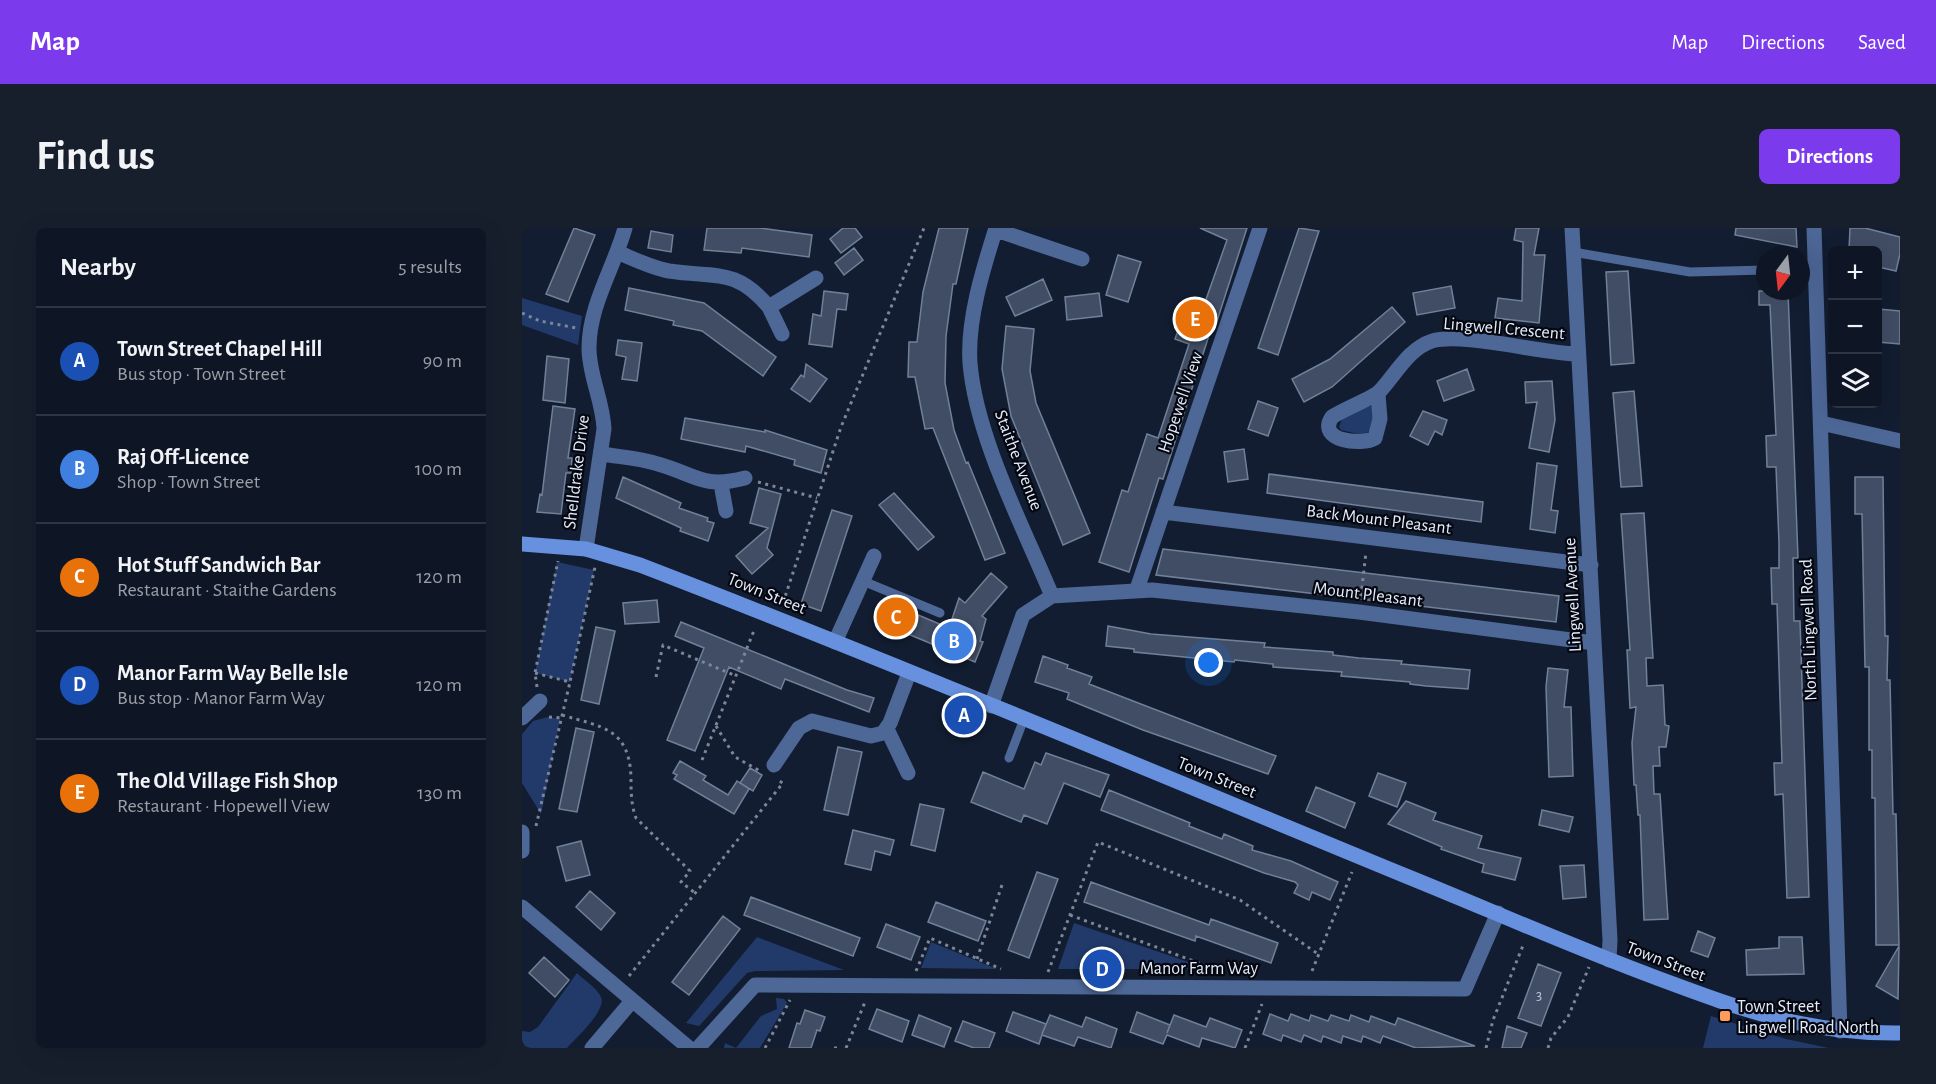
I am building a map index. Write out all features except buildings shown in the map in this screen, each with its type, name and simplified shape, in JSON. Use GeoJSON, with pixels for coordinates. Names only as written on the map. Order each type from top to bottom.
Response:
{"type":"FeatureCollection","features":[{"type":"Feature","properties":{"kind":"street","name":"Shelldrake Drive"},"geometry":{"type":"LineString","coordinates":[[593,550],[604,410],[592,374],[590,331],[596,303],[625,228]]}},
{"type":"Feature","properties":{"kind":"street","name":"Hopewell View"},"geometry":{"type":"LineString","coordinates":[[1137,589],[1260,228]]}},
{"type":"Feature","properties":{"kind":"street","name":"Lingwell Avenue"},"geometry":{"type":"LineString","coordinates":[[1572,228],[1577,354],[1611,940],[1609,960]]}},
{"type":"Feature","properties":{"kind":"street","name":"North Lingwell Road"},"geometry":{"type":"LineString","coordinates":[[1810,255],[1814,228]]}},
{"type":"Feature","properties":{"kind":"street"},"geometry":{"type":"LineString","coordinates":[[996,229],[1082,259]]}},
{"type":"Feature","properties":{"kind":"street","name":"Staithe Avenue"},"geometry":{"type":"LineString","coordinates":[[996,229],[978,289],[970,362],[981,423],[1052,596]]}},
{"type":"Feature","properties":{"kind":"street"},"geometry":{"type":"LineString","coordinates":[[617,252],[666,271],[727,276],[742,281],[769,307],[782,334]]}},
{"type":"Feature","properties":{"kind":"street"},"geometry":{"type":"LineString","coordinates":[[769,307],[816,278]]}},
{"type":"Feature","properties":{"kind":"street","name":"North Lingwell Road"},"geometry":{"type":"LineString","coordinates":[[1810,293],[1821,423],[1840,1031]]}},
{"type":"Feature","properties":{"kind":"street","name":"Lingwell Crescent"},"geometry":{"type":"LineString","coordinates":[[1378,394],[1406,359],[1418,348],[1431,341],[1446,339],[1551,354],[1577,354]]}},
{"type":"Feature","properties":{"kind":"street"},"geometry":{"type":"LineString","coordinates":[[1821,423],[1900,441]]}},
{"type":"Feature","properties":{"kind":"street"},"geometry":{"type":"LineString","coordinates":[[602,454],[656,463],[689,476],[721,484],[745,478]]}},
{"type":"Feature","properties":{"kind":"street"},"geometry":{"type":"LineString","coordinates":[[721,484],[726,511]]}},
{"type":"Feature","properties":{"kind":"street","name":"Back Mount Pleasant"},"geometry":{"type":"LineString","coordinates":[[1162,513],[1591,565]]}},
{"type":"Feature","properties":{"kind":"street","name":"Town Street"},"geometry":{"type":"LineString","coordinates":[[522,544],[593,550],[761,612],[1530,928],[1715,1000],[1788,1023],[1840,1031],[1900,1033]]}},
{"type":"Feature","properties":{"kind":"street"},"geometry":{"type":"LineString","coordinates":[[835,642],[874,556]]}},
{"type":"Feature","properties":{"kind":"street","name":"Mount Pleasant"},"geometry":{"type":"LineString","coordinates":[[1052,596],[1137,589],[1359,612],[1594,643]]}},
{"type":"Feature","properties":{"kind":"street"},"geometry":{"type":"LineString","coordinates":[[991,706],[1023,615],[1052,596]]}},
{"type":"Feature","properties":{"kind":"street"},"geometry":{"type":"LineString","coordinates":[[772,773],[799,728],[812,721],[871,736],[883,733],[887,729],[909,673]]}},
{"type":"Feature","properties":{"kind":"street"},"geometry":{"type":"LineString","coordinates":[[522,718],[540,701]]}},
{"type":"Feature","properties":{"kind":"street"},"geometry":{"type":"LineString","coordinates":[[887,729],[908,773]]}},
{"type":"Feature","properties":{"kind":"street"},"geometry":{"type":"LineString","coordinates":[[522,907],[689,1048]]}},
{"type":"Feature","properties":{"kind":"street","name":"Manor Farm Way"},"geometry":{"type":"LineString","coordinates":[[698,1048],[755,985],[1465,989],[1498,914]]}},
{"type":"Feature","properties":{"kind":"street"},"geometry":{"type":"LineString","coordinates":[[592,1048],[632,1001]]}},
{"type":"Feature","properties":{"kind":"lane"},"geometry":{"type":"LineString","coordinates":[[1574,252],[1690,272],[1756,270]]}},
{"type":"Feature","properties":{"kind":"lane"},"geometry":{"type":"LineString","coordinates":[[863,581],[940,614]]}},
{"type":"Feature","properties":{"kind":"lane"},"geometry":{"type":"LineString","coordinates":[[1009,758],[1024,720]]}},
{"type":"Feature","properties":{"kind":"path"},"geometry":{"type":"LineString","coordinates":[[778,619],[841,427],[924,228]]}},
{"type":"Feature","properties":{"kind":"path"},"geometry":{"type":"LineString","coordinates":[[522,314],[540,321],[590,331]]}},
{"type":"Feature","properties":{"kind":"path"},"geometry":{"type":"LineString","coordinates":[[745,478],[817,498]]}},
{"type":"Feature","properties":{"kind":"path"},"geometry":{"type":"LineString","coordinates":[[1359,612],[1368,538]]}},
{"type":"Feature","properties":{"kind":"path"},"geometry":{"type":"LineString","coordinates":[[540,701],[535,673],[561,547]]}},
{"type":"Feature","properties":{"kind":"path"},"geometry":{"type":"LineString","coordinates":[[523,843],[534,832],[542,807],[570,681],[593,550]]}},
{"type":"Feature","properties":{"kind":"path"},"geometry":{"type":"LineString","coordinates":[[702,759],[761,612]]}},
{"type":"Feature","properties":{"kind":"path"},"geometry":{"type":"LineString","coordinates":[[656,677],[663,645],[736,676]]}},
{"type":"Feature","properties":{"kind":"path"},"geometry":{"type":"LineString","coordinates":[[535,673],[570,681]]}},
{"type":"Feature","properties":{"kind":"path"},"geometry":{"type":"LineString","coordinates":[[562,715],[608,729],[620,738],[630,763],[632,808],[636,818],[690,871],[681,882],[695,893]]}},
{"type":"Feature","properties":{"kind":"path"},"geometry":{"type":"LineString","coordinates":[[618,989],[783,783],[772,773],[735,758],[716,726]]}},
{"type":"Feature","properties":{"kind":"path"},"geometry":{"type":"LineString","coordinates":[[1042,987],[1098,842],[1240,900],[1318,954]]}},
{"type":"Feature","properties":{"kind":"path"},"geometry":{"type":"LineString","coordinates":[[1305,988],[1359,856]]}},
{"type":"Feature","properties":{"kind":"path"},"geometry":{"type":"LineString","coordinates":[[977,959],[1002,885]]}},
{"type":"Feature","properties":{"kind":"path"},"geometry":{"type":"LineString","coordinates":[[1070,915],[1215,969],[1215,988]]}},
{"type":"Feature","properties":{"kind":"path"},"geometry":{"type":"LineString","coordinates":[[1486,1048],[1492,1020],[1530,928]]}},
{"type":"Feature","properties":{"kind":"path"},"geometry":{"type":"LineString","coordinates":[[910,986],[930,938],[1010,973]]}},
{"type":"Feature","properties":{"kind":"path"},"geometry":{"type":"LineString","coordinates":[[1548,1048],[1551,1038],[1568,1017],[1594,954]]}},
{"type":"Feature","properties":{"kind":"path"},"geometry":{"type":"LineString","coordinates":[[765,1048],[798,986]]}},
{"type":"Feature","properties":{"kind":"path"},"geometry":{"type":"LineString","coordinates":[[846,1048],[871,986]]}},
{"type":"Feature","properties":{"kind":"path"},"geometry":{"type":"LineString","coordinates":[[1245,1048],[1268,988]]}},
{"type":"Feature","properties":{"kind":"shaded area"},"geometry":{"type":"Polygon","coordinates":[[[522,298],[582,316],[578,345],[522,325],[522,298]]]}},
{"type":"Feature","properties":{"kind":"shaded area"},"geometry":{"type":"Polygon","coordinates":[[[1369,405],[1374,408],[1372,430],[1362,435],[1341,430],[1339,427],[1342,419],[1369,405]]]}},
{"type":"Feature","properties":{"kind":"shaded area"},"geometry":{"type":"Polygon","coordinates":[[[557,562],[594,570],[570,682],[535,673],[557,562]]]}},
{"type":"Feature","properties":{"kind":"shaded area"},"geometry":{"type":"Polygon","coordinates":[[[548,717],[560,719],[541,814],[522,783],[522,734],[533,721],[548,717]]]}},
{"type":"Feature","properties":{"kind":"shaded area"},"geometry":{"type":"Polygon","coordinates":[[[1074,923],[1209,969],[1058,969],[1074,923]]]}},
{"type":"Feature","properties":{"kind":"shaded area"},"geometry":{"type":"Polygon","coordinates":[[[757,937],[844,970],[747,973],[699,1026],[686,1023],[757,937]]]}},
{"type":"Feature","properties":{"kind":"shaded area"},"geometry":{"type":"Polygon","coordinates":[[[931,942],[997,969],[921,968],[931,942]]]}},
{"type":"Feature","properties":{"kind":"shaded area"},"geometry":{"type":"Polygon","coordinates":[[[577,973],[601,997],[602,1003],[595,1016],[567,1048],[522,1048],[522,1031],[530,1032],[538,1027],[577,973]]]}},
{"type":"Feature","properties":{"kind":"shaded area"},"geometry":{"type":"Polygon","coordinates":[[[776,998],[784,999],[787,1003],[760,1048],[736,1048],[761,1016],[777,1009],[776,998]]]}},
{"type":"Feature","properties":{"kind":"shaded area"},"geometry":{"type":"Polygon","coordinates":[[[1711,1016],[1786,1039],[1829,1048],[1703,1048],[1711,1016]]]}},
{"type":"Feature","properties":{"kind":"shaded area"},"geometry":{"type":"Polygon","coordinates":[[[725,1043],[736,1048],[724,1048],[725,1043]]]}},
{"type":"Feature","properties":{"kind":"place","name":"The Old Village Fish Shop"},"geometry":{"type":"Point","coordinates":[1195,319]}},
{"type":"Feature","properties":{"kind":"place","name":"Hot Stuff Sandwich Bar"},"geometry":{"type":"Point","coordinates":[896,617]}},
{"type":"Feature","properties":{"kind":"place","name":"Raj Off-Licence"},"geometry":{"type":"Point","coordinates":[954,641]}},
{"type":"Feature","properties":{"kind":"place","name":"Town Street Chapel Hill"},"geometry":{"type":"Point","coordinates":[964,715]}},
{"type":"Feature","properties":{"kind":"place","name":"Manor Farm Way Belle Isle"},"geometry":{"type":"Point","coordinates":[1102,969]}},
{"type":"Feature","properties":{"kind":"place","name":"Town Street Lingwell Road North"},"geometry":{"type":"Point","coordinates":[1725,1016]}}]}
